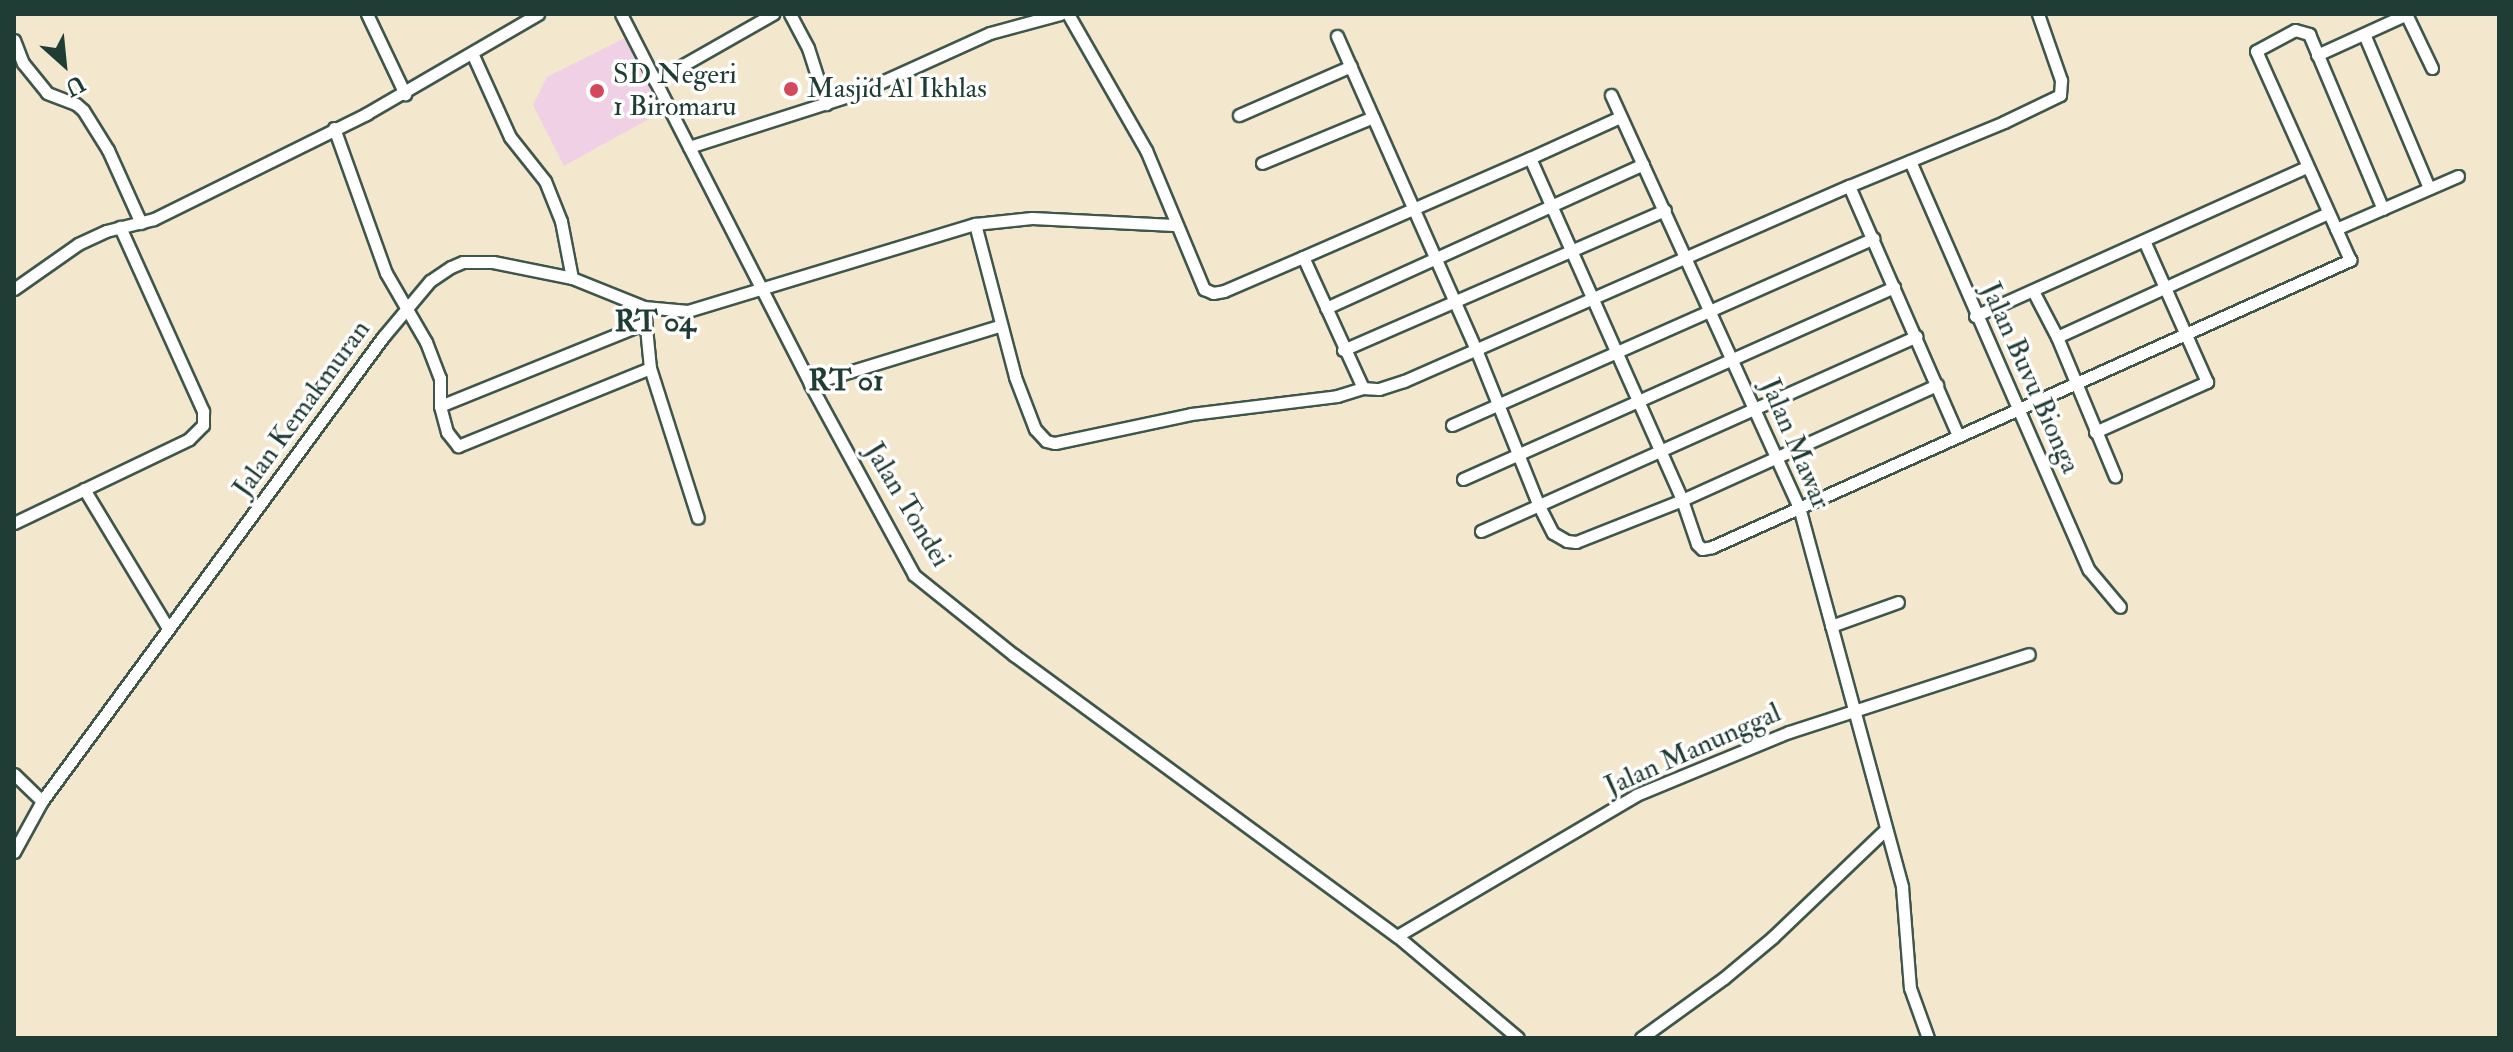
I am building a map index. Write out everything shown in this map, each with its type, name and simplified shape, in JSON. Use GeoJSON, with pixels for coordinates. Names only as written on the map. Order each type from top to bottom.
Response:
{"type":"FeatureCollection","features":[{"type":"Feature","properties":{"kind":"street"},"geometry":{"type":"LineString","coordinates":[[367,14],[405,94]]}},
{"type":"Feature","properties":{"kind":"street"},"geometry":{"type":"LineString","coordinates":[[14,289],[78,244],[120,227],[141,223],[405,94],[538,14]]}},
{"type":"Feature","properties":{"kind":"street","name":"Jalan Tondei"},"geometry":{"type":"LineString","coordinates":[[621,14],[810,384],[919,580],[1003,647],[1397,936],[1518,1038]]}},
{"type":"Feature","properties":{"kind":"street"},"geometry":{"type":"LineString","coordinates":[[655,81],[773,14]]}},
{"type":"Feature","properties":{"kind":"street"},"geometry":{"type":"LineString","coordinates":[[790,14],[808,48],[826,104]]}},
{"type":"Feature","properties":{"kind":"street"},"geometry":{"type":"LineString","coordinates":[[689,147],[874,86],[977,37],[1060,14]]}},
{"type":"Feature","properties":{"kind":"street"},"geometry":{"type":"LineString","coordinates":[[1068,14],[1146,150],[1174,225],[1200,282],[1210,292],[1235,287],[1620,117]]}},
{"type":"Feature","properties":{"kind":"street"},"geometry":{"type":"LineString","coordinates":[[975,224],[999,326],[1035,429],[1046,441],[1055,443],[1191,414],[1337,396],[1363,388],[1390,386],[1477,352],[1687,256],[2060,95],[2061,80],[2038,14]]}},
{"type":"Feature","properties":{"kind":"street"},"geometry":{"type":"LineString","coordinates":[[2317,55],[2407,14],[2432,68]]}},
{"type":"Feature","properties":{"kind":"street"},"geometry":{"type":"LineString","coordinates":[[1530,158],[1702,549],[2186,336],[2350,260],[2256,51],[2299,29],[2309,34],[2383,209]]}},
{"type":"Feature","properties":{"kind":"street"},"geometry":{"type":"LineString","coordinates":[[2364,34],[2429,188]]}},
{"type":"Feature","properties":{"kind":"street"},"geometry":{"type":"LineString","coordinates":[[1337,36],[1477,352],[1497,407],[1553,533],[1576,542],[1682,500],[1937,385]]}},
{"type":"Feature","properties":{"kind":"street"},"geometry":{"type":"LineString","coordinates":[[14,40],[23,63],[47,93],[76,104],[83,110],[108,150],[141,223]]}},
{"type":"Feature","properties":{"kind":"street"},"geometry":{"type":"LineString","coordinates":[[472,53],[510,137],[545,181],[561,221],[572,278]]}},
{"type":"Feature","properties":{"kind":"street"},"geometry":{"type":"LineString","coordinates":[[1239,115],[1351,66]]}},
{"type":"Feature","properties":{"kind":"street","name":"Jalan Mawar"},"geometry":{"type":"LineString","coordinates":[[1611,95],[1712,310],[1799,507],[1884,831],[1902,887],[1910,988],[1928,1038]]}},
{"type":"Feature","properties":{"kind":"street"},"geometry":{"type":"LineString","coordinates":[[1262,163],[1373,117]]}},
{"type":"Feature","properties":{"kind":"street"},"geometry":{"type":"LineString","coordinates":[[334,128],[386,273],[408,308],[440,378],[440,406],[447,432],[458,446],[650,368]]}},
{"type":"Feature","properties":{"kind":"street","name":"Jalan Buvu Bionga"},"geometry":{"type":"LineString","coordinates":[[1910,161],[1975,316],[2089,570],[2120,607]]}},
{"type":"Feature","properties":{"kind":"street"},"geometry":{"type":"LineString","coordinates":[[1326,308],[1643,164]]}},
{"type":"Feature","properties":{"kind":"street"},"geometry":{"type":"LineString","coordinates":[[1975,316],[2145,243],[2307,167]]}},
{"type":"Feature","properties":{"kind":"street"},"geometry":{"type":"LineString","coordinates":[[2336,229],[2458,176]]}},
{"type":"Feature","properties":{"kind":"street"},"geometry":{"type":"LineString","coordinates":[[1849,186],[1958,436]]}},
{"type":"Feature","properties":{"kind":"street"},"geometry":{"type":"LineString","coordinates":[[1343,350],[1665,210]]}},
{"type":"Feature","properties":{"kind":"street"},"geometry":{"type":"LineString","coordinates":[[2057,337],[2328,213]]}},
{"type":"Feature","properties":{"kind":"street","name":"Jalan Kemakmuran"},"geometry":{"type":"LineString","coordinates":[[14,852],[42,801],[408,308],[430,281],[463,262],[493,262],[572,278],[644,307],[688,311],[975,224],[1032,218],[1174,225]]}},
{"type":"Feature","properties":{"kind":"street"},"geometry":{"type":"LineString","coordinates":[[14,523],[189,439],[203,425],[204,418],[120,227]]}},
{"type":"Feature","properties":{"kind":"street"},"geometry":{"type":"LineString","coordinates":[[1452,425],[1873,238]]}},
{"type":"Feature","properties":{"kind":"street"},"geometry":{"type":"LineString","coordinates":[[2095,432],[2207,382],[2145,243]]}},
{"type":"Feature","properties":{"kind":"street"},"geometry":{"type":"LineString","coordinates":[[1303,257],[1363,388]]}},
{"type":"Feature","properties":{"kind":"street"},"geometry":{"type":"LineString","coordinates":[[1463,479],[1519,457],[1894,287]]}},
{"type":"Feature","properties":{"kind":"street"},"geometry":{"type":"LineString","coordinates":[[2033,291],[2057,337],[2115,476]]}},
{"type":"Feature","properties":{"kind":"street"},"geometry":{"type":"LineString","coordinates":[[644,307],[643,324],[650,368],[698,518]]}},
{"type":"Feature","properties":{"kind":"street"},"geometry":{"type":"LineString","coordinates":[[440,406],[643,324]]}},
{"type":"Feature","properties":{"kind":"street"},"geometry":{"type":"LineString","coordinates":[[810,384],[999,326]]}},
{"type":"Feature","properties":{"kind":"street"},"geometry":{"type":"LineString","coordinates":[[1481,531],[1755,411],[1916,336]]}},
{"type":"Feature","properties":{"kind":"street"},"geometry":{"type":"LineString","coordinates":[[84,489],[168,628]]}},
{"type":"Feature","properties":{"kind":"street"},"geometry":{"type":"LineString","coordinates":[[1831,626],[1898,602]]}},
{"type":"Feature","properties":{"kind":"street","name":"Jalan Manunggal"},"geometry":{"type":"LineString","coordinates":[[1397,936],[1636,795],[1789,732],[2029,654]]}},
{"type":"Feature","properties":{"kind":"street"},"geometry":{"type":"LineString","coordinates":[[14,774],[42,801]]}},
{"type":"Feature","properties":{"kind":"street"},"geometry":{"type":"LineString","coordinates":[[1641,1038],[1748,958],[1884,831]]}},
{"type":"Feature","properties":{"kind":"shaded area","name":"SD Negeri 1 Biromaru"},"geometry":{"type":"Polygon","coordinates":[[[627,37],[665,110],[564,166],[533,105],[547,77],[627,37]]]}},
{"type":"Feature","properties":{"kind":"place","name":"Masjid Al Ikhlas"},"geometry":{"type":"Point","coordinates":[791,89]}},
{"type":"Feature","properties":{"kind":"place","name":"SD Negeri 1 Biromaru"},"geometry":{"type":"Point","coordinates":[597,91]}},
{"type":"Feature","properties":{"kind":"district","name":"RT 04"},"geometry":{"type":"Point","coordinates":[655,322]}},
{"type":"Feature","properties":{"kind":"district","name":"RT 01"},"geometry":{"type":"Point","coordinates":[846,381]}}]}
